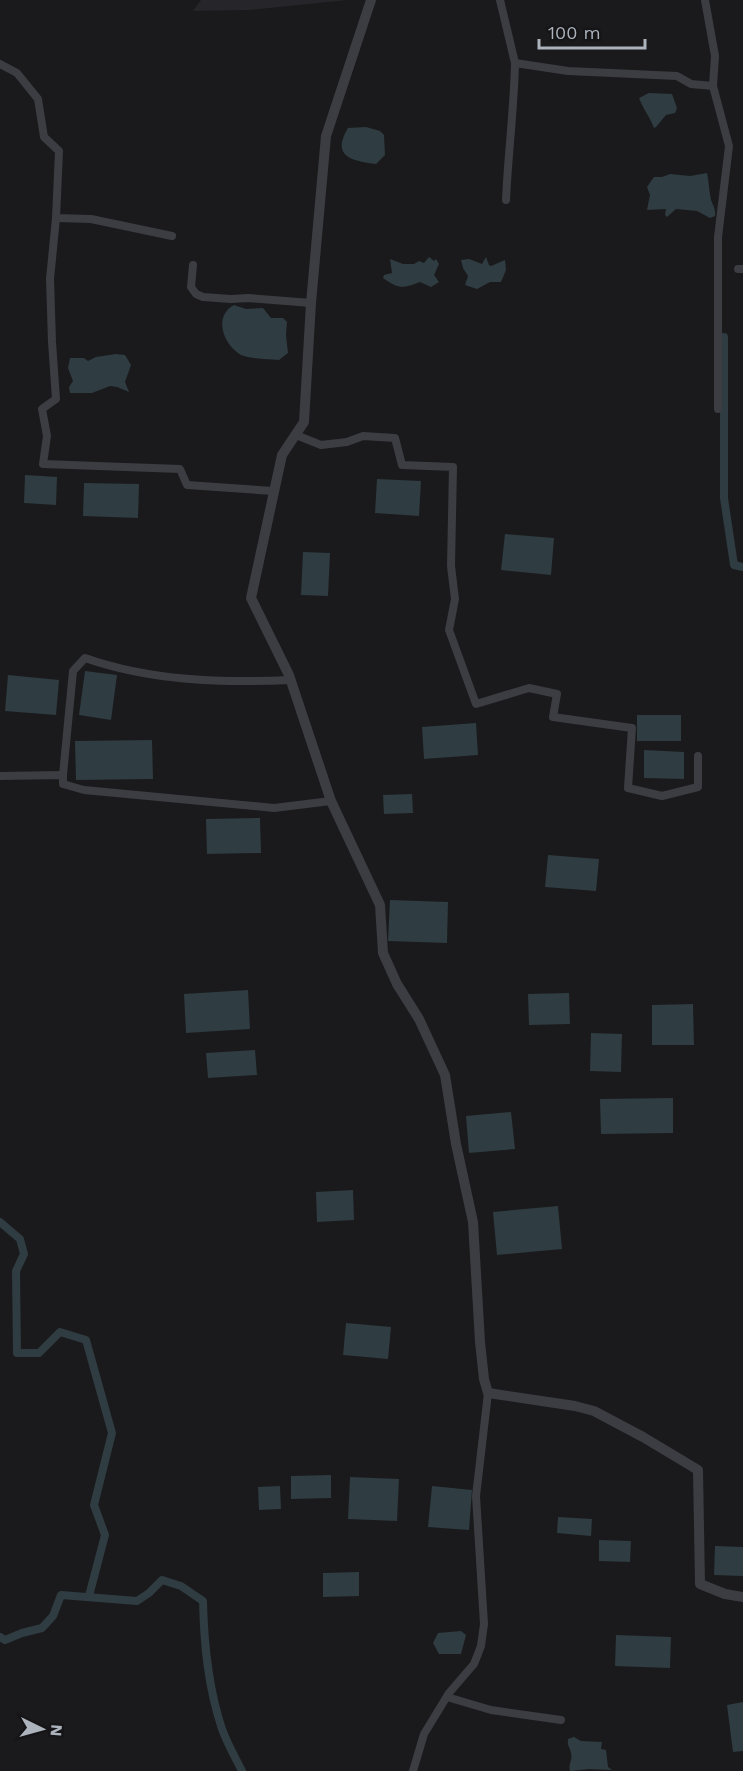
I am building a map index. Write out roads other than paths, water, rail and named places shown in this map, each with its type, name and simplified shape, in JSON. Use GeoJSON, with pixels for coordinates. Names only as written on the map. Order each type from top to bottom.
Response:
{"type":"FeatureCollection","features":[{"type":"Feature","properties":{"kind":"street"},"geometry":{"type":"LineString","coordinates":[[371,0],[327,136],[311,303],[304,422],[282,455],[251,598],[290,680],[330,801],[380,905],[383,953],[397,984],[419,1019],[445,1075],[456,1144],[474,1222],[480,1342],[484,1380],[488,1393],[476,1496],[484,1623],[481,1646],[474,1664],[447,1697],[424,1734],[413,1771]]}},
{"type":"Feature","properties":{"kind":"street"},"geometry":{"type":"LineString","coordinates":[[500,0],[514,63],[514,102],[506,200]]}},
{"type":"Feature","properties":{"kind":"street"},"geometry":{"type":"LineString","coordinates":[[705,0],[715,56],[713,86],[729,146],[718,237],[718,409]]}},
{"type":"Feature","properties":{"kind":"street"},"geometry":{"type":"LineString","coordinates":[[514,63],[568,71],[677,76],[692,84],[713,86]]}},
{"type":"Feature","properties":{"kind":"street"},"geometry":{"type":"LineString","coordinates":[[0,64],[17,73],[38,99],[44,137],[59,151],[50,279],[56,399],[42,409],[47,436],[44,464],[180,469],[187,485],[273,491]]}},
{"type":"Feature","properties":{"kind":"street"},"geometry":{"type":"LineString","coordinates":[[56,218],[91,219],[172,236]]}},
{"type":"Feature","properties":{"kind":"street"},"geometry":{"type":"LineString","coordinates":[[193,265],[191,287],[196,294],[203,297],[311,303]]}},
{"type":"Feature","properties":{"kind":"street"},"geometry":{"type":"LineString","coordinates":[[296,435],[321,445],[347,442],[363,436],[395,438],[402,465],[453,468],[451,566],[455,599],[449,630],[476,704],[530,688],[557,694],[553,717],[632,728],[628,788],[662,796],[698,787],[698,756]]}},
{"type":"Feature","properties":{"kind":"street"},"geometry":{"type":"LineString","coordinates":[[290,680],[234,682],[189,680],[111,667],[85,658],[73,671],[63,784],[84,790],[274,808],[330,801]]}},
{"type":"Feature","properties":{"kind":"street"},"geometry":{"type":"LineString","coordinates":[[0,776],[63,775]]}},
{"type":"Feature","properties":{"kind":"street"},"geometry":{"type":"LineString","coordinates":[[488,1393],[594,1411],[698,1470],[700,1584],[725,1594],[743,1597]]}},
{"type":"Feature","properties":{"kind":"street"},"geometry":{"type":"LineString","coordinates":[[447,1697],[491,1710],[561,1720]]}},
{"type":"Feature","properties":{"kind":"waterway"},"geometry":{"type":"LineString","coordinates":[[724,337],[724,498],[734,565],[743,567]]}},
{"type":"Feature","properties":{"kind":"waterway"},"geometry":{"type":"LineString","coordinates":[[0,1222],[20,1239],[24,1254],[16,1271],[17,1353],[39,1353],[60,1332],[86,1340],[112,1433],[94,1505],[105,1535],[89,1596]]}},
{"type":"Feature","properties":{"kind":"waterway"},"geometry":{"type":"LineString","coordinates":[[0,1637],[5,1640],[42,1628],[53,1616],[61,1595],[137,1601],[162,1580],[181,1586],[203,1601],[206,1650],[213,1697],[224,1734],[242,1771]]}}]}
